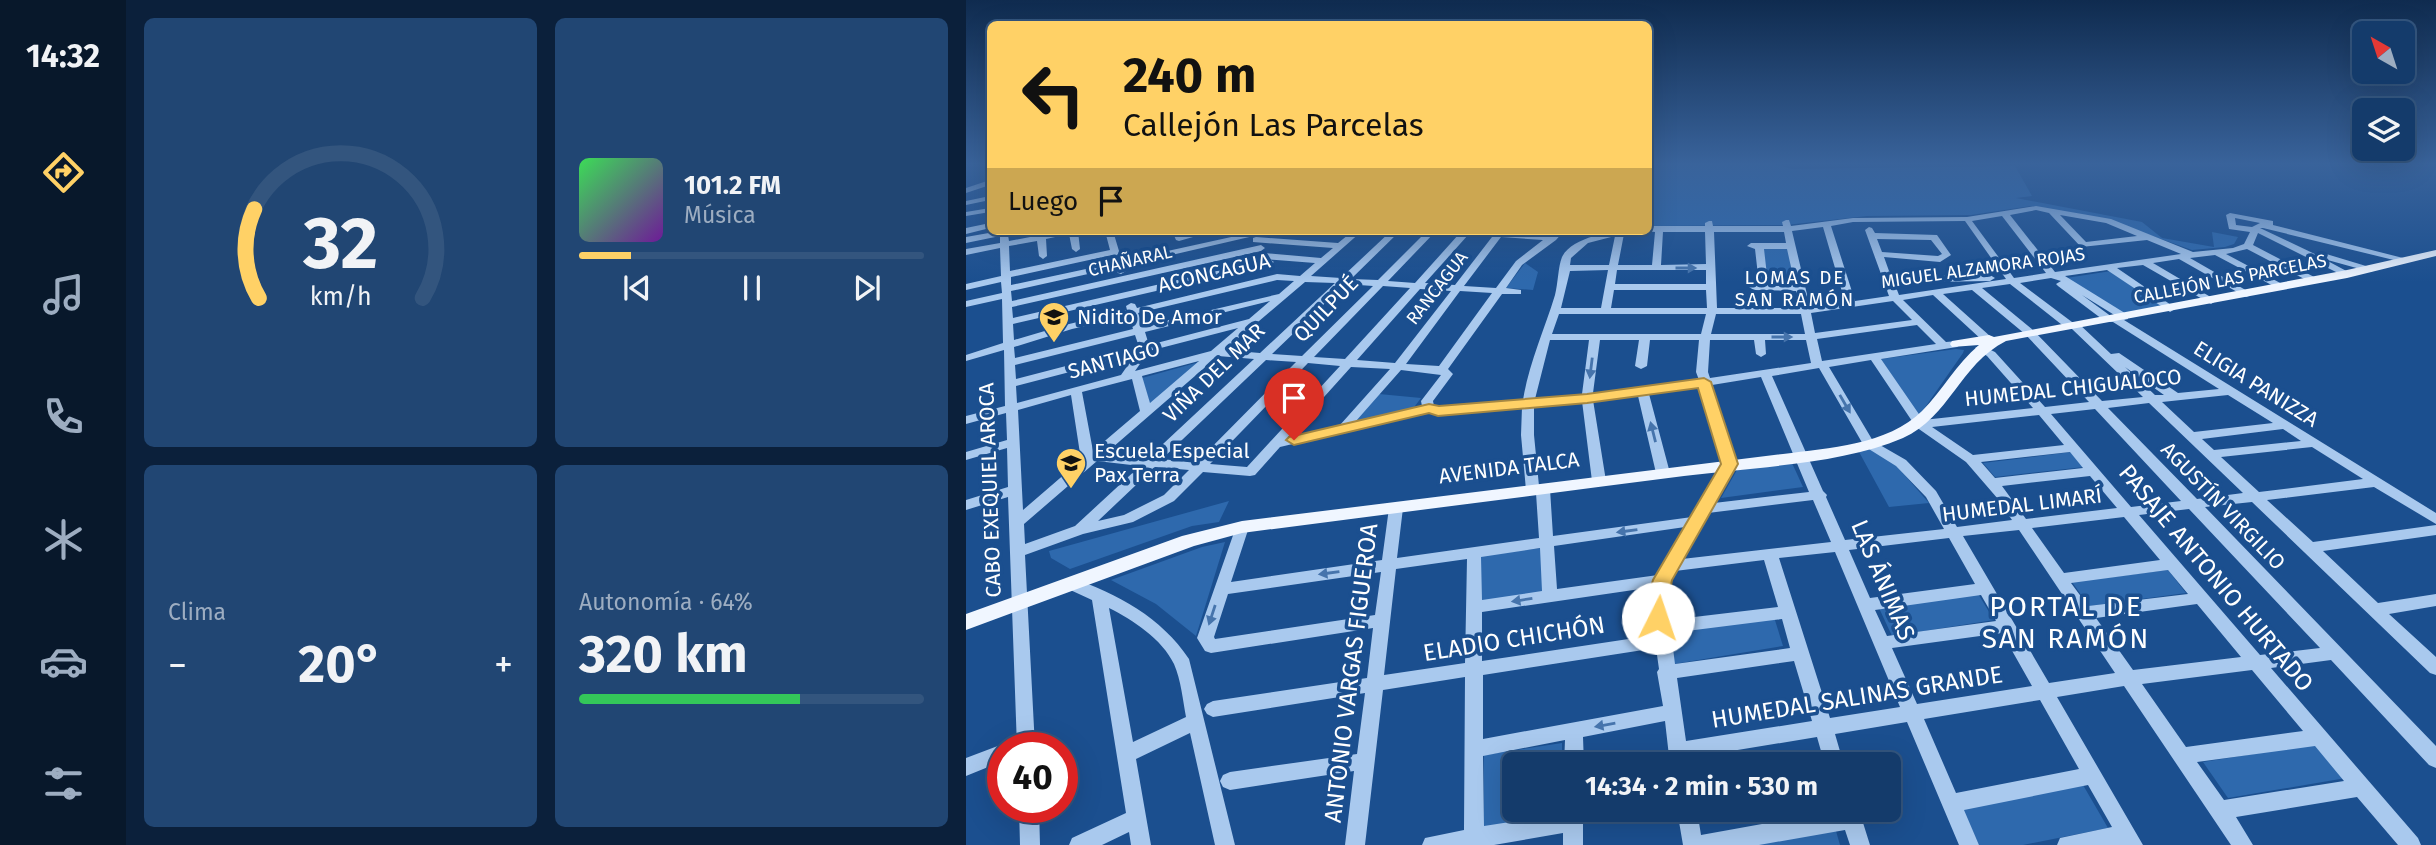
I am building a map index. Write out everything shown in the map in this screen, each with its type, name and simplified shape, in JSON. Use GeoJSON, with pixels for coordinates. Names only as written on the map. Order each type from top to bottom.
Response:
{"type":"FeatureCollection","features":[{"type":"Feature","properties":{"kind":"main road","name":"CALLEJÓN LAS PARCELAS"},"geometry":{"type":"LineString","coordinates":[[2029,332],[2116,319],[2315,281],[2436,253]]}},
{"type":"Feature","properties":{"kind":"main road"},"geometry":{"type":"LineString","coordinates":[[1950,345],[1985,344],[2029,332]]}},
{"type":"Feature","properties":{"kind":"main road","name":"AVENIDA TALCA"},"geometry":{"type":"LineString","coordinates":[[966,622],[1189,541],[1242,527],[1663,473],[1868,443],[1920,424],[1935,409],[1985,344]]}},
{"type":"Feature","properties":{"kind":"street"},"geometry":{"type":"LineString","coordinates":[[1652,229],[1826,224],[1865,220],[1967,219],[2006,215],[2025,209],[2051,210],[2099,219],[2150,237],[2185,255],[2246,294]]}},
{"type":"Feature","properties":{"kind":"street"},"geometry":{"type":"LineString","coordinates":[[966,214],[987,210]]}},
{"type":"Feature","properties":{"kind":"street"},"geometry":{"type":"LineString","coordinates":[[2051,210],[2084,245],[2150,237]]}},
{"type":"Feature","properties":{"kind":"street","name":"ELIGIA PANIZZA"},"geometry":{"type":"LineString","coordinates":[[2006,215],[2053,276],[2116,319],[2436,519]]}},
{"type":"Feature","properties":{"kind":"street"},"geometry":{"type":"LineString","coordinates":[[2273,226],[2262,219],[2230,215],[2232,227],[2255,230],[2347,274]]}},
{"type":"Feature","properties":{"kind":"street"},"geometry":{"type":"LineString","coordinates":[[966,222],[987,218]]}},
{"type":"Feature","properties":{"kind":"street"},"geometry":{"type":"LineString","coordinates":[[1967,219],[2011,280],[2174,397]]}},
{"type":"Feature","properties":{"kind":"street"},"geometry":{"type":"LineString","coordinates":[[2099,219],[2123,241]]}},
{"type":"Feature","properties":{"kind":"street"},"geometry":{"type":"LineString","coordinates":[[1865,220],[1895,298],[1919,322],[1950,345]]}},
{"type":"Feature","properties":{"kind":"street"},"geometry":{"type":"LineString","coordinates":[[1826,224],[1851,305]]}},
{"type":"Feature","properties":{"kind":"street"},"geometry":{"type":"LineString","coordinates":[[1787,225],[1819,364],[1868,443],[1890,455],[1917,477],[1954,533],[2130,840],[2067,845]]}},
{"type":"Feature","properties":{"kind":"street"},"geometry":{"type":"LineString","coordinates":[[2315,281],[2248,246],[2259,225],[2273,226],[2406,260]]}},
{"type":"Feature","properties":{"kind":"street"},"geometry":{"type":"LineString","coordinates":[[1678,752],[1658,598],[1666,573],[1729,464],[1704,382],[1701,363],[1704,338],[1712,312],[1709,226]]}},
{"type":"Feature","properties":{"kind":"street"},"geometry":{"type":"LineString","coordinates":[[966,231],[987,227]]}},
{"type":"Feature","properties":{"kind":"street"},"geometry":{"type":"LineString","coordinates":[[1656,268],[1659,229]]}},
{"type":"Feature","properties":{"kind":"street"},"geometry":{"type":"LineString","coordinates":[[966,240],[1006,235],[1052,235]]}},
{"type":"Feature","properties":{"kind":"street"},"geometry":{"type":"LineString","coordinates":[[966,252],[1006,235]]}},
{"type":"Feature","properties":{"kind":"street","name":"CABO EXEQUIEL AROCA"},"geometry":{"type":"LineString","coordinates":[[1006,235],[1020,603],[1022,732]]}},
{"type":"Feature","properties":{"kind":"street"},"geometry":{"type":"LineString","coordinates":[[1074,235],[1076,249]]}},
{"type":"Feature","properties":{"kind":"street"},"geometry":{"type":"LineString","coordinates":[[1110,235],[1145,349],[1131,376],[1146,411]]}},
{"type":"Feature","properties":{"kind":"street"},"geometry":{"type":"LineString","coordinates":[[1016,523],[1352,235]]}},
{"type":"Feature","properties":{"kind":"street","name":"VIÑA DEL MAR"},"geometry":{"type":"LineString","coordinates":[[1018,552],[1080,530],[1392,235]]}},
{"type":"Feature","properties":{"kind":"street","name":"QUILPUÉ"},"geometry":{"type":"LineString","coordinates":[[1080,530],[1128,519],[1169,498],[1428,235]]}},
{"type":"Feature","properties":{"kind":"street"},"geometry":{"type":"LineString","coordinates":[[1091,459],[1250,472],[1279,443],[1463,235]]}},
{"type":"Feature","properties":{"kind":"street","name":"RANCAGUA"},"geometry":{"type":"LineString","coordinates":[[1342,431],[1398,367],[1499,235]]}},
{"type":"Feature","properties":{"kind":"street"},"geometry":{"type":"LineString","coordinates":[[1429,408],[1426,401],[1447,374],[1442,370],[1499,291],[1523,259],[1556,235]]}},
{"type":"Feature","properties":{"kind":"street"},"geometry":{"type":"LineString","coordinates":[[1550,595],[1528,404],[1545,337],[1557,312],[1569,268],[1567,257],[1576,247],[1591,239],[1609,235]]}},
{"type":"Feature","properties":{"kind":"street"},"geometry":{"type":"LineString","coordinates":[[1605,312],[1622,235]]}},
{"type":"Feature","properties":{"kind":"street"},"geometry":{"type":"LineString","coordinates":[[1872,236],[1934,237],[1947,255],[1940,259],[1879,254]]}},
{"type":"Feature","properties":{"kind":"street"},"geometry":{"type":"LineString","coordinates":[[1896,236],[1905,258]]}},
{"type":"Feature","properties":{"kind":"street"},"geometry":{"type":"LineString","coordinates":[[1041,237],[1044,256]]}},
{"type":"Feature","properties":{"kind":"street"},"geometry":{"type":"LineString","coordinates":[[966,287],[1006,288],[1119,264],[1259,245],[1322,261]]}},
{"type":"Feature","properties":{"kind":"street"},"geometry":{"type":"LineString","coordinates":[[1259,245],[1277,276]]}},
{"type":"Feature","properties":{"kind":"street"},"geometry":{"type":"LineString","coordinates":[[1008,321],[1128,294],[1259,245]]}},
{"type":"Feature","properties":{"kind":"street","name":"CHAÑARAL"},"geometry":{"type":"LineString","coordinates":[[1006,288],[1124,278],[1259,245],[1340,246]]}},
{"type":"Feature","properties":{"kind":"street"},"geometry":{"type":"LineString","coordinates":[[1791,246],[1755,246],[1759,287],[1800,288]]}},
{"type":"Feature","properties":{"kind":"street","name":"MIGUEL ALZAMORA ROJAS"},"geometry":{"type":"LineString","coordinates":[[1557,312],[1806,312],[2248,246]]}},
{"type":"Feature","properties":{"kind":"street"},"geometry":{"type":"LineString","coordinates":[[2299,250],[2371,269]]}},
{"type":"Feature","properties":{"kind":"street"},"geometry":{"type":"LineString","coordinates":[[966,304],[1116,251]]}},
{"type":"Feature","properties":{"kind":"street"},"geometry":{"type":"LineString","coordinates":[[2217,252],[2281,287]]}},
{"type":"Feature","properties":{"kind":"street"},"geometry":{"type":"LineString","coordinates":[[2145,262],[2211,301]]}},
{"type":"Feature","properties":{"kind":"street"},"geometry":{"type":"LineString","coordinates":[[1569,268],[1710,267]]}},
{"type":"Feature","properties":{"kind":"street"},"geometry":{"type":"LineString","coordinates":[[2109,267],[2170,309]]}},
{"type":"Feature","properties":{"kind":"street"},"geometry":{"type":"LineString","coordinates":[[1886,273],[1923,279],[2011,280]]}},
{"type":"Feature","properties":{"kind":"street","name":"ACONCAGUA"},"geometry":{"type":"LineString","coordinates":[[966,358],[1069,327],[1277,276],[1518,292]]}},
{"type":"Feature","properties":{"kind":"street"},"geometry":{"type":"LineString","coordinates":[[1609,287],[1711,287]]}},
{"type":"Feature","properties":{"kind":"street","name":"AGUSTÍN VIRGILIO"},"geometry":{"type":"LineString","coordinates":[[1975,287],[2029,332],[2436,759]]}},
{"type":"Feature","properties":{"kind":"street","name":"PASAJE ANTONIO HURTADO"},"geometry":{"type":"LineString","coordinates":[[1936,293],[1985,344],[2411,845]]}},
{"type":"Feature","properties":{"kind":"street"},"geometry":{"type":"LineString","coordinates":[[1010,363],[1283,295]]}},
{"type":"Feature","properties":{"kind":"street"},"geometry":{"type":"LineString","coordinates":[[1010,384],[1253,321]]}},
{"type":"Feature","properties":{"kind":"street"},"geometry":{"type":"LineString","coordinates":[[1545,337],[1811,337],[1919,322]]}},
{"type":"Feature","properties":{"kind":"street"},"geometry":{"type":"LineString","coordinates":[[2085,335],[2436,668]]}},
{"type":"Feature","properties":{"kind":"street"},"geometry":{"type":"LineString","coordinates":[[1595,337],[1587,398],[1598,481]]}},
{"type":"Feature","properties":{"kind":"street"},"geometry":{"type":"LineString","coordinates":[[1641,366],[1645,337]]}},
{"type":"Feature","properties":{"kind":"street"},"geometry":{"type":"LineString","coordinates":[[1759,337],[1761,354]]}},
{"type":"Feature","properties":{"kind":"street"},"geometry":{"type":"LineString","coordinates":[[1279,443],[1342,431],[1429,408],[1438,411],[1643,392],[1950,345]]}},
{"type":"Feature","properties":{"kind":"street","name":"SANTIAGO"},"geometry":{"type":"LineString","coordinates":[[966,420],[1215,353],[1442,370]]}},
{"type":"Feature","properties":{"kind":"street"},"geometry":{"type":"LineString","coordinates":[[1873,356],[1920,424],[1971,459],[1992,483],[2243,845]]}},
{"type":"Feature","properties":{"kind":"street","name":"LAS ÁNIMAS"},"geometry":{"type":"LineString","coordinates":[[1765,373],[1969,845]]}},
{"type":"Feature","properties":{"kind":"street"},"geometry":{"type":"LineString","coordinates":[[1076,390],[1091,459]]}},
{"type":"Feature","properties":{"kind":"street","name":"HUMEDAL CHIGUALOCO"},"geometry":{"type":"LineString","coordinates":[[1920,424],[2230,391]]}},
{"type":"Feature","properties":{"kind":"street"},"geometry":{"type":"LineString","coordinates":[[1643,392],[1663,473]]}},
{"type":"Feature","properties":{"kind":"street"},"geometry":{"type":"LineString","coordinates":[[2191,436],[2285,425]]}},
{"type":"Feature","properties":{"kind":"street"},"geometry":{"type":"LineString","coordinates":[[966,456],[1013,442]]}},
{"type":"Feature","properties":{"kind":"street"},"geometry":{"type":"LineString","coordinates":[[2212,454],[2315,443]]}},
{"type":"Feature","properties":{"kind":"street"},"geometry":{"type":"LineString","coordinates":[[1971,459],[2073,448]]}},
{"type":"Feature","properties":{"kind":"street"},"geometry":{"type":"LineString","coordinates":[[1992,483],[2093,471]]}},
{"type":"Feature","properties":{"kind":"street","name":"HUMEDAL LIMARÍ"},"geometry":{"type":"LineString","coordinates":[[1666,573],[1770,555],[2378,482]]}},
{"type":"Feature","properties":{"kind":"street"},"geometry":{"type":"LineString","coordinates":[[966,505],[1015,490]]}},
{"type":"Feature","properties":{"kind":"street"},"geometry":{"type":"LineString","coordinates":[[1221,589],[1546,542],[1820,495]]}},
{"type":"Feature","properties":{"kind":"street","name":"ANTONIO VARGAS FIGUEROA"},"geometry":{"type":"LineString","coordinates":[[1355,845],[1395,508]]}},
{"type":"Feature","properties":{"kind":"street"},"geometry":{"type":"LineString","coordinates":[[1242,527],[1205,638],[1211,646],[1382,620]]}},
{"type":"Feature","properties":{"kind":"street"},"geometry":{"type":"LineString","coordinates":[[2310,548],[2436,530]]}},
{"type":"Feature","properties":{"kind":"street"},"geometry":{"type":"LineString","coordinates":[[1474,552],[1474,838]]}},
{"type":"Feature","properties":{"kind":"street"},"geometry":{"type":"LineString","coordinates":[[1770,555],[1831,752]]}},
{"type":"Feature","properties":{"kind":"street"},"geometry":{"type":"LineString","coordinates":[[2060,579],[2172,564]]}},
{"type":"Feature","properties":{"kind":"street"},"geometry":{"type":"LineString","coordinates":[[1475,607],[1666,573]]}},
{"type":"Feature","properties":{"kind":"street"},"geometry":{"type":"LineString","coordinates":[[1071,584],[1147,621],[1171,642],[1183,664],[1225,845]]}},
{"type":"Feature","properties":{"kind":"street"},"geometry":{"type":"LineString","coordinates":[[1866,605],[1986,588]]}},
{"type":"Feature","properties":{"kind":"street"},"geometry":{"type":"LineString","coordinates":[[1099,597],[1141,845]]}},
{"type":"Feature","properties":{"kind":"street"},"geometry":{"type":"LineString","coordinates":[[2083,613],[2200,597]]}},
{"type":"Feature","properties":{"kind":"street"},"geometry":{"type":"LineString","coordinates":[[2376,610],[2436,600]]}},
{"type":"Feature","properties":{"kind":"street"},"geometry":{"type":"LineString","coordinates":[[1661,634],[1787,612]]}},
{"type":"Feature","properties":{"kind":"street"},"geometry":{"type":"LineString","coordinates":[[1883,643],[2007,626]]}},
{"type":"Feature","properties":{"kind":"street","name":"ELADIO CHICHÓN"},"geometry":{"type":"LineString","coordinates":[[1374,687],[1661,634]]}},
{"type":"Feature","properties":{"kind":"street"},"geometry":{"type":"LineString","coordinates":[[1666,672],[1800,653]]}},
{"type":"Feature","properties":{"kind":"street","name":"HUMEDAL SALINAS GRANDE"},"geometry":{"type":"LineString","coordinates":[[1708,752],[1823,728],[2128,678],[2335,653]]}},
{"type":"Feature","properties":{"kind":"street"},"geometry":{"type":"LineString","coordinates":[[1213,709],[1374,687]]}},
{"type":"Feature","properties":{"kind":"street"},"geometry":{"type":"LineString","coordinates":[[1475,749],[1672,712]]}},
{"type":"Feature","properties":{"kind":"street"},"geometry":{"type":"LineString","coordinates":[[1126,754],[1195,722]]}},
{"type":"Feature","properties":{"kind":"street"},"geometry":{"type":"LineString","coordinates":[[1574,730],[1574,752]]}},
{"type":"Feature","properties":{"kind":"street"},"geometry":{"type":"LineString","coordinates":[[2182,756],[2319,737]]}},
{"type":"Feature","properties":{"kind":"street"},"geometry":{"type":"LineString","coordinates":[[966,767],[987,758]]}},
{"type":"Feature","properties":{"kind":"street"},"geometry":{"type":"LineString","coordinates":[[1230,782],[1365,761]]}},
{"type":"Feature","properties":{"kind":"street"},"geometry":{"type":"LineString","coordinates":[[1952,803],[2093,775]]}},
{"type":"Feature","properties":{"kind":"street"},"geometry":{"type":"LineString","coordinates":[[2219,810],[2361,787]]}},
{"type":"Feature","properties":{"kind":"street"},"geometry":{"type":"LineString","coordinates":[[1079,845],[1137,818]]}},
{"type":"Feature","properties":{"kind":"street"},"geometry":{"type":"LineString","coordinates":[[1432,845],[1546,822]]}},
{"type":"Feature","properties":{"kind":"street"},"geometry":{"type":"LineString","coordinates":[[1573,822],[1573,845]]}},
{"type":"Feature","properties":{"kind":"street"},"geometry":{"type":"LineString","coordinates":[[1689,822],[1693,845]]}},
{"type":"Feature","properties":{"kind":"street"},"geometry":{"type":"LineString","coordinates":[[1700,845],[1815,822]]}},
{"type":"Feature","properties":{"kind":"street"},"geometry":{"type":"LineString","coordinates":[[1852,822],[1860,845]]}},
{"type":"Feature","properties":{"kind":"street"},"geometry":{"type":"LineString","coordinates":[[1029,823],[1030,845]]}},
{"type":"Feature","properties":{"kind":"shaded area"},"geometry":{"type":"Polygon","coordinates":[[[1652,203],[2045,203],[2142,222],[2162,238],[2214,247],[2212,232],[2238,237],[2234,244],[2225,247],[2192,250],[2102,218],[2031,206],[1971,215],[1867,216],[1786,225],[1652,226],[1652,203]]]}},
{"type":"Feature","properties":{"kind":"shaded area"},"geometry":{"type":"Polygon","coordinates":[[[1762,248],[1788,248],[1794,285],[1767,285],[1762,248]]]}},
{"type":"Feature","properties":{"kind":"shaded area"},"geometry":{"type":"Polygon","coordinates":[[[1525,263],[1538,272],[1533,290],[1506,288],[1525,263]]]}},
{"type":"Feature","properties":{"kind":"shaded area"},"geometry":{"type":"Polygon","coordinates":[[[2111,271],[2154,297],[2161,307],[2124,315],[2066,278],[2111,271]]]}},
{"type":"Feature","properties":{"kind":"shaded area"},"geometry":{"type":"Polygon","coordinates":[[[1964,350],[1919,416],[1881,359],[1964,350]]]}},
{"type":"Feature","properties":{"kind":"shaded area"},"geometry":{"type":"Polygon","coordinates":[[[1203,361],[1150,404],[1142,378],[1203,361]]]}},
{"type":"Feature","properties":{"kind":"shaded area"},"geometry":{"type":"Polygon","coordinates":[[[1379,394],[1421,398],[1412,410],[1350,426],[1379,394]]]}},
{"type":"Feature","properties":{"kind":"shaded area"},"geometry":{"type":"Polygon","coordinates":[[[1875,449],[1895,464],[1929,503],[1889,507],[1858,450],[1875,449]]]}},
{"type":"Feature","properties":{"kind":"shaded area"},"geometry":{"type":"Polygon","coordinates":[[[2071,452],[2084,467],[1995,477],[1983,463],[2071,452]]]}},
{"type":"Feature","properties":{"kind":"shaded area"},"geometry":{"type":"Polygon","coordinates":[[[1792,463],[1803,487],[1721,498],[1737,470],[1792,463]]]}},
{"type":"Feature","properties":{"kind":"shaded area"},"geometry":{"type":"Polygon","coordinates":[[[1229,501],[1219,522],[1192,526],[1070,569],[1051,558],[1049,551],[1229,501]]]}},
{"type":"Feature","properties":{"kind":"shaded area"},"geometry":{"type":"Polygon","coordinates":[[[1225,542],[1196,636],[1156,604],[1111,580],[1202,547],[1225,542]]]}},
{"type":"Feature","properties":{"kind":"shaded area"},"geometry":{"type":"Polygon","coordinates":[[[1542,548],[1545,593],[1480,602],[1481,556],[1542,548]]]}},
{"type":"Feature","properties":{"kind":"shaded area"},"geometry":{"type":"Polygon","coordinates":[[[2168,570],[2186,593],[2089,606],[2072,582],[2168,570]]]}},
{"type":"Feature","properties":{"kind":"shaded area"},"geometry":{"type":"Polygon","coordinates":[[[1977,592],[1994,620],[1892,636],[1879,608],[1977,592]]]}},
{"type":"Feature","properties":{"kind":"shaded area"},"geometry":{"type":"Polygon","coordinates":[[[1774,617],[1783,646],[1674,664],[1668,633],[1774,617]]]}},
{"type":"Feature","properties":{"kind":"shaded area"},"geometry":{"type":"Polygon","coordinates":[[[1562,743],[1562,752],[1504,752],[1562,743]]]}},
{"type":"Feature","properties":{"kind":"shaded area"},"geometry":{"type":"Polygon","coordinates":[[[2317,744],[2346,778],[2228,798],[2203,762],[2317,744]]]}},
{"type":"Feature","properties":{"kind":"shaded area"},"geometry":{"type":"Polygon","coordinates":[[[1502,752],[1502,822],[1516,822],[1484,827],[1484,755],[1502,752]]]}},
{"type":"Feature","properties":{"kind":"shaded area"},"geometry":{"type":"Polygon","coordinates":[[[2083,785],[2108,828],[2023,845],[1979,845],[1962,808],[2083,785]]]}},
{"type":"Feature","properties":{"kind":"shaded area"},"geometry":{"type":"Polygon","coordinates":[[[1836,831],[1840,845],[1749,845],[1836,831]]]}},
{"type":"Feature","properties":{"kind":"place","name":"Nidito De Amor"},"geometry":{"type":"Point","coordinates":[1054,344]}},
{"type":"Feature","properties":{"kind":"place","name":"Escuela Especial Pax Terra"},"geometry":{"type":"Point","coordinates":[1071,490]}},
{"type":"Feature","properties":{"kind":"district","name":"LOMAS DE SAN RAMÓN"},"geometry":{"type":"Point","coordinates":[1795,288]}},
{"type":"Feature","properties":{"kind":"district","name":"PORTAL DE SAN RAMÓN"},"geometry":{"type":"Point","coordinates":[2066,622]}},
{"type":"Feature","properties":{"kind":"route"},"geometry":{"type":"LineString","coordinates":[[1294,440],[1429,408],[1438,411],[1587,398],[1704,382],[1729,464],[1662,580],[1658,618]]}}]}
